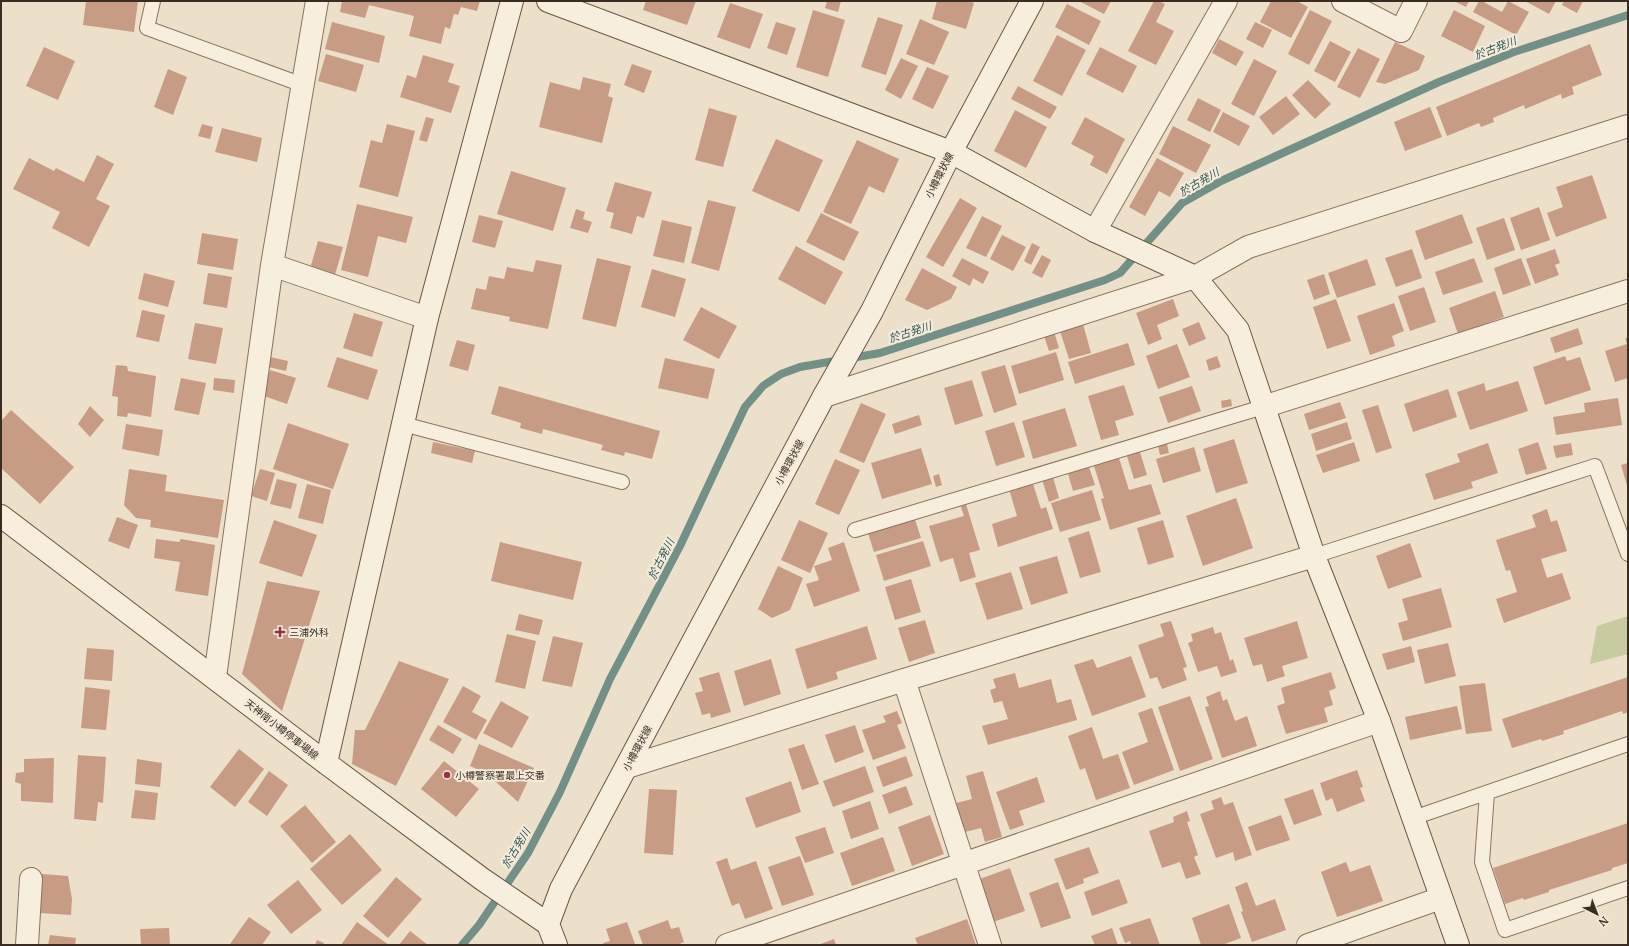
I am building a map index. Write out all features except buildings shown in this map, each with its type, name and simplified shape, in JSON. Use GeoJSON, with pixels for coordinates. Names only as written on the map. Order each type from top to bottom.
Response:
{"type":"FeatureCollection","features":[{"type":"Feature","properties":{"kind":"street"},"geometry":{"type":"LineString","coordinates":[[215,677],[272,265],[317,1]]}},
{"type":"Feature","properties":{"kind":"street"},"geometry":{"type":"LineString","coordinates":[[326,763],[427,318],[512,1]]}},
{"type":"Feature","properties":{"kind":"street"},"geometry":{"type":"LineString","coordinates":[[548,1],[951,152],[1095,231],[1195,277],[1238,330],[1314,556],[1380,721],[1458,945]]}},
{"type":"Feature","properties":{"kind":"street","name":"小樽環状線"},"geometry":{"type":"LineString","coordinates":[[548,924],[561,889],[627,768],[824,396],[872,311],[951,152],[1032,1]]}},
{"type":"Feature","properties":{"kind":"street"},"geometry":{"type":"LineString","coordinates":[[1095,231],[1226,1]]}},
{"type":"Feature","properties":{"kind":"street"},"geometry":{"type":"LineString","coordinates":[[1343,1],[1401,31],[1416,1]]}},
{"type":"Feature","properties":{"kind":"street"},"geometry":{"type":"LineString","coordinates":[[824,396],[1195,277],[1248,247],[1628,126]]}},
{"type":"Feature","properties":{"kind":"street"},"geometry":{"type":"LineString","coordinates":[[272,265],[427,318]]}},
{"type":"Feature","properties":{"kind":"street"},"geometry":{"type":"LineString","coordinates":[[1263,407],[1628,291]]}},
{"type":"Feature","properties":{"kind":"street","name":"天神南小樽停車場線"},"geometry":{"type":"LineString","coordinates":[[1,516],[215,677],[326,763],[482,879],[548,924]]}},
{"type":"Feature","properties":{"kind":"street"},"geometry":{"type":"LineString","coordinates":[[627,768],[904,680],[1314,556]]}},
{"type":"Feature","properties":{"kind":"street"},"geometry":{"type":"LineString","coordinates":[[904,680],[990,945]]}},
{"type":"Feature","properties":{"kind":"street"},"geometry":{"type":"LineString","coordinates":[[727,945],[1380,721]]}},
{"type":"Feature","properties":{"kind":"street"},"geometry":{"type":"LineString","coordinates":[[27,945],[31,879]]}},
{"type":"Feature","properties":{"kind":"street"},"geometry":{"type":"LineString","coordinates":[[1308,945],[1441,898]]}},
{"type":"Feature","properties":{"kind":"street"},"geometry":{"type":"LineString","coordinates":[[548,924],[556,945]]}},
{"type":"Feature","properties":{"kind":"lane"},"geometry":{"type":"LineString","coordinates":[[153,1],[147,28],[303,85]]}},
{"type":"Feature","properties":{"kind":"lane"},"geometry":{"type":"LineString","coordinates":[[856,530],[1263,407]]}},
{"type":"Feature","properties":{"kind":"lane"},"geometry":{"type":"LineString","coordinates":[[403,424],[622,482]]}},
{"type":"Feature","properties":{"kind":"lane"},"geometry":{"type":"LineString","coordinates":[[1314,556],[1595,466],[1628,554]]}},
{"type":"Feature","properties":{"kind":"lane"},"geometry":{"type":"LineString","coordinates":[[1413,818],[1628,744]]}},
{"type":"Feature","properties":{"kind":"lane"},"geometry":{"type":"LineString","coordinates":[[1487,793],[1482,862],[1505,930],[1628,888]]}},
{"type":"Feature","properties":{"kind":"green space"},"geometry":{"type":"Polygon","coordinates":[[[1628,616],[1628,654],[1590,664],[1597,626],[1628,616]]]}},
{"type":"Feature","properties":{"kind":"waterway","name":"於古発川"},"geometry":{"type":"LineString","coordinates":[[462,945],[479,925],[528,853],[560,792],[610,679],[680,546],[745,407],[763,386],[781,374],[800,367],[880,353],[1105,280],[1120,273],[1182,203],[1221,181],[1439,82],[1514,52],[1628,15]]}},
{"type":"Feature","properties":{"kind":"place","name":"三浦外科"},"geometry":{"type":"Point","coordinates":[280,632]}},
{"type":"Feature","properties":{"kind":"place","name":"小樽警察署最上交番"},"geometry":{"type":"Point","coordinates":[447,775]}}]}
